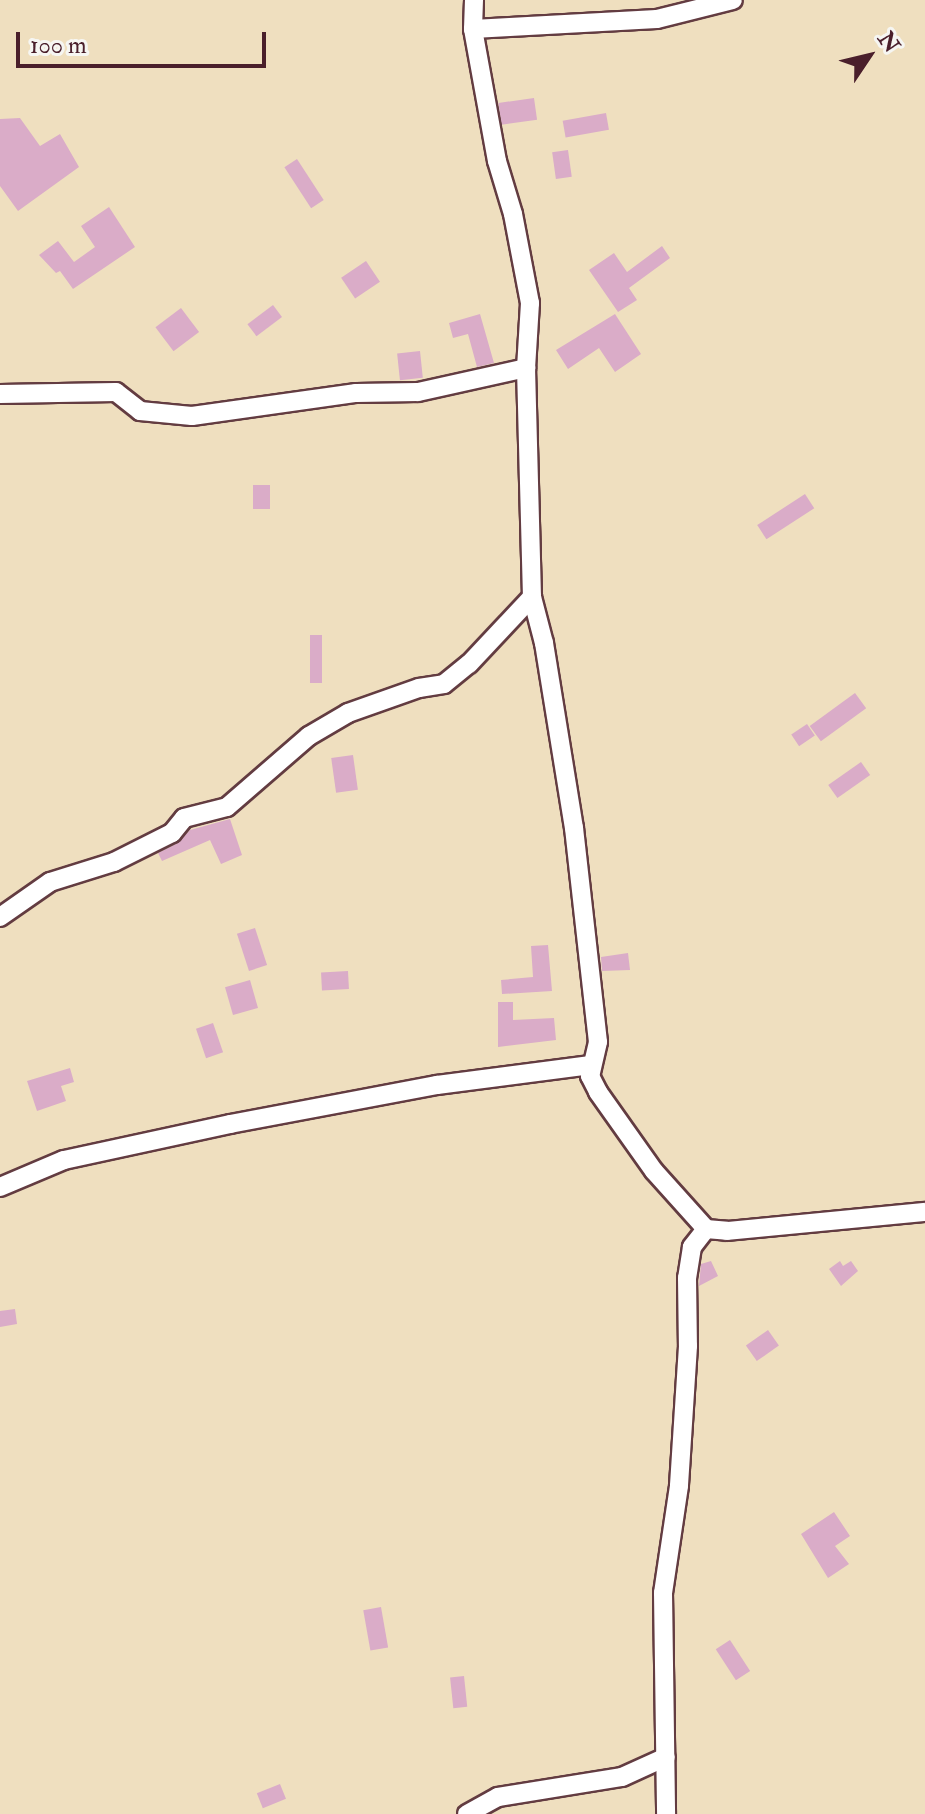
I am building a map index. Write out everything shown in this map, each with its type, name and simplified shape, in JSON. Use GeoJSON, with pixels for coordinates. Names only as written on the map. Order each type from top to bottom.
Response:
{"type":"FeatureCollection","features":[{"type":"Feature","properties":{"kind":"street"},"geometry":{"type":"LineString","coordinates":[[474,0],[473,29],[497,161],[513,214],[530,303],[526,368],[532,597],[544,643],[574,828],[598,1042],[590,1076],[654,1171],[706,1229],[727,1231],[925,1212]]}},
{"type":"Feature","properties":{"kind":"street"},"geometry":{"type":"LineString","coordinates":[[473,29],[657,19],[733,0]]}},
{"type":"Feature","properties":{"kind":"street"},"geometry":{"type":"LineString","coordinates":[[0,394],[116,392],[140,411],[192,416],[356,393],[418,392],[526,368]]}},
{"type":"Feature","properties":{"kind":"street"},"geometry":{"type":"LineString","coordinates":[[0,917],[50,882],[114,862],[172,833],[184,818],[227,807],[309,736],[348,713],[419,688],[444,684],[469,664],[532,597]]}},
{"type":"Feature","properties":{"kind":"street"},"geometry":{"type":"LineString","coordinates":[[0,1187],[64,1160],[230,1124],[437,1085],[591,1065]]}},
{"type":"Feature","properties":{"kind":"street"},"geometry":{"type":"LineString","coordinates":[[666,1814],[663,1593],[679,1486],[688,1346],[687,1278],[692,1247],[706,1229]]}},
{"type":"Feature","properties":{"kind":"street"},"geometry":{"type":"LineString","coordinates":[[467,1814],[498,1797],[622,1777],[666,1757]]}},
{"type":"Feature","properties":{"kind":"street"},"geometry":{"type":"LineString","coordinates":[[668,1794],[681,1814]]}},
{"type":"Feature","properties":{"kind":"building"},"geometry":{"type":"Polygon","coordinates":[[[534,98],[537,120],[501,125],[498,103],[534,98]]]}},
{"type":"Feature","properties":{"kind":"building"},"geometry":{"type":"Polygon","coordinates":[[[606,113],[609,130],[566,137],[563,121],[606,113]]]}},
{"type":"Feature","properties":{"kind":"building"},"geometry":{"type":"Polygon","coordinates":[[[20,118],[40,146],[60,134],[79,167],[18,211],[0,186],[0,119],[20,118]]]}},
{"type":"Feature","properties":{"kind":"building"},"geometry":{"type":"Polygon","coordinates":[[[568,150],[572,177],[556,179],[552,152],[568,150]]]}},
{"type":"Feature","properties":{"kind":"building"},"geometry":{"type":"Polygon","coordinates":[[[297,159],[324,200],[311,208],[284,167],[297,159]]]}},
{"type":"Feature","properties":{"kind":"building"},"geometry":{"type":"Polygon","coordinates":[[[109,207],[135,247],[73,289],[60,271],[56,273],[39,255],[58,241],[74,262],[95,247],[81,226],[109,207]]]}},
{"type":"Feature","properties":{"kind":"building"},"geometry":{"type":"Polygon","coordinates":[[[662,246],[670,258],[629,288],[637,300],[618,312],[589,270],[614,253],[627,272],[662,246]]]}},
{"type":"Feature","properties":{"kind":"building"},"geometry":{"type":"Polygon","coordinates":[[[366,261],[380,282],[355,299],[341,278],[366,261]]]}},
{"type":"Feature","properties":{"kind":"building"},"geometry":{"type":"Polygon","coordinates":[[[273,305],[282,317],[256,336],[247,324],[273,305]]]}},
{"type":"Feature","properties":{"kind":"building"},"geometry":{"type":"Polygon","coordinates":[[[181,308],[199,332],[173,351],[155,327],[181,308]]]}},
{"type":"Feature","properties":{"kind":"building"},"geometry":{"type":"Polygon","coordinates":[[[480,314],[494,363],[477,367],[468,334],[453,338],[449,323],[480,314]]]}},
{"type":"Feature","properties":{"kind":"building"},"geometry":{"type":"Polygon","coordinates":[[[615,314],[641,354],[615,372],[599,348],[568,369],[556,350],[615,314]]]}},
{"type":"Feature","properties":{"kind":"building"},"geometry":{"type":"Polygon","coordinates":[[[420,351],[423,378],[400,380],[397,353],[420,351]]]}},
{"type":"Feature","properties":{"kind":"building"},"geometry":{"type":"Polygon","coordinates":[[[253,485],[270,485],[270,509],[253,509],[253,485]]]}},
{"type":"Feature","properties":{"kind":"building"},"geometry":{"type":"Polygon","coordinates":[[[805,494],[814,508],[766,539],[757,525],[805,494]]]}},
{"type":"Feature","properties":{"kind":"building"},"geometry":{"type":"Polygon","coordinates":[[[310,635],[322,635],[322,683],[310,683],[310,635]]]}},
{"type":"Feature","properties":{"kind":"building"},"geometry":{"type":"Polygon","coordinates":[[[855,693],[866,708],[821,741],[810,726],[855,693]]]}},
{"type":"Feature","properties":{"kind":"building"},"geometry":{"type":"Polygon","coordinates":[[[807,724],[815,736],[799,746],[791,735],[807,724]]]}},
{"type":"Feature","properties":{"kind":"building"},"geometry":{"type":"Polygon","coordinates":[[[353,755],[358,790],[336,793],[331,758],[353,755]]]}},
{"type":"Feature","properties":{"kind":"building"},"geometry":{"type":"Polygon","coordinates":[[[861,762],[870,775],[837,798],[828,785],[861,762]]]}},
{"type":"Feature","properties":{"kind":"building"},"geometry":{"type":"Polygon","coordinates":[[[230,819],[242,855],[221,864],[210,840],[162,861],[158,853],[178,843],[190,830],[230,819]]]}},
{"type":"Feature","properties":{"kind":"building"},"geometry":{"type":"Polygon","coordinates":[[[255,928],[267,965],[249,971],[237,934],[255,928]]]}},
{"type":"Feature","properties":{"kind":"building"},"geometry":{"type":"Polygon","coordinates":[[[548,945],[552,991],[502,994],[501,980],[533,977],[531,946],[548,945]]]}},
{"type":"Feature","properties":{"kind":"building"},"geometry":{"type":"Polygon","coordinates":[[[628,953],[630,970],[602,971],[601,957],[628,953]]]}},
{"type":"Feature","properties":{"kind":"building"},"geometry":{"type":"Polygon","coordinates":[[[348,971],[349,989],[322,990],[321,972],[348,971]]]}},
{"type":"Feature","properties":{"kind":"building"},"geometry":{"type":"Polygon","coordinates":[[[250,980],[258,1008],[233,1015],[225,987],[250,980]]]}},
{"type":"Feature","properties":{"kind":"building"},"geometry":{"type":"Polygon","coordinates":[[[498,1002],[513,1002],[513,1020],[554,1018],[556,1040],[498,1047],[498,1002]]]}},
{"type":"Feature","properties":{"kind":"building"},"geometry":{"type":"Polygon","coordinates":[[[213,1023],[223,1052],[206,1058],[196,1029],[213,1023]]]}},
{"type":"Feature","properties":{"kind":"building"},"geometry":{"type":"Polygon","coordinates":[[[70,1068],[74,1082],[61,1086],[66,1101],[37,1111],[27,1081],[70,1068]]]}},
{"type":"Feature","properties":{"kind":"building"},"geometry":{"type":"Polygon","coordinates":[[[711,1261],[718,1276],[699,1286],[701,1264],[711,1261]]]}},
{"type":"Feature","properties":{"kind":"building"},"geometry":{"type":"Polygon","coordinates":[[[840,1261],[843,1266],[851,1261],[858,1271],[841,1286],[829,1269],[840,1261]]]}},
{"type":"Feature","properties":{"kind":"building"},"geometry":{"type":"Polygon","coordinates":[[[15,1309],[17,1324],[0,1327],[0,1311],[15,1309]]]}},
{"type":"Feature","properties":{"kind":"building"},"geometry":{"type":"Polygon","coordinates":[[[768,1330],[779,1346],[757,1361],[746,1345],[768,1330]]]}},
{"type":"Feature","properties":{"kind":"building"},"geometry":{"type":"Polygon","coordinates":[[[834,1512],[850,1536],[835,1546],[849,1564],[828,1578],[801,1534],[834,1512]]]}},
{"type":"Feature","properties":{"kind":"building"},"geometry":{"type":"Polygon","coordinates":[[[381,1607],[388,1647],[370,1651],[363,1610],[381,1607]]]}},
{"type":"Feature","properties":{"kind":"building"},"geometry":{"type":"Polygon","coordinates":[[[730,1640],[750,1671],[736,1680],[716,1649],[730,1640]]]}},
{"type":"Feature","properties":{"kind":"building"},"geometry":{"type":"Polygon","coordinates":[[[464,1676],[467,1707],[453,1708],[450,1677],[464,1676]]]}},
{"type":"Feature","properties":{"kind":"building"},"geometry":{"type":"Polygon","coordinates":[[[280,1784],[286,1799],[263,1808],[257,1793],[280,1784]]]}}]}
